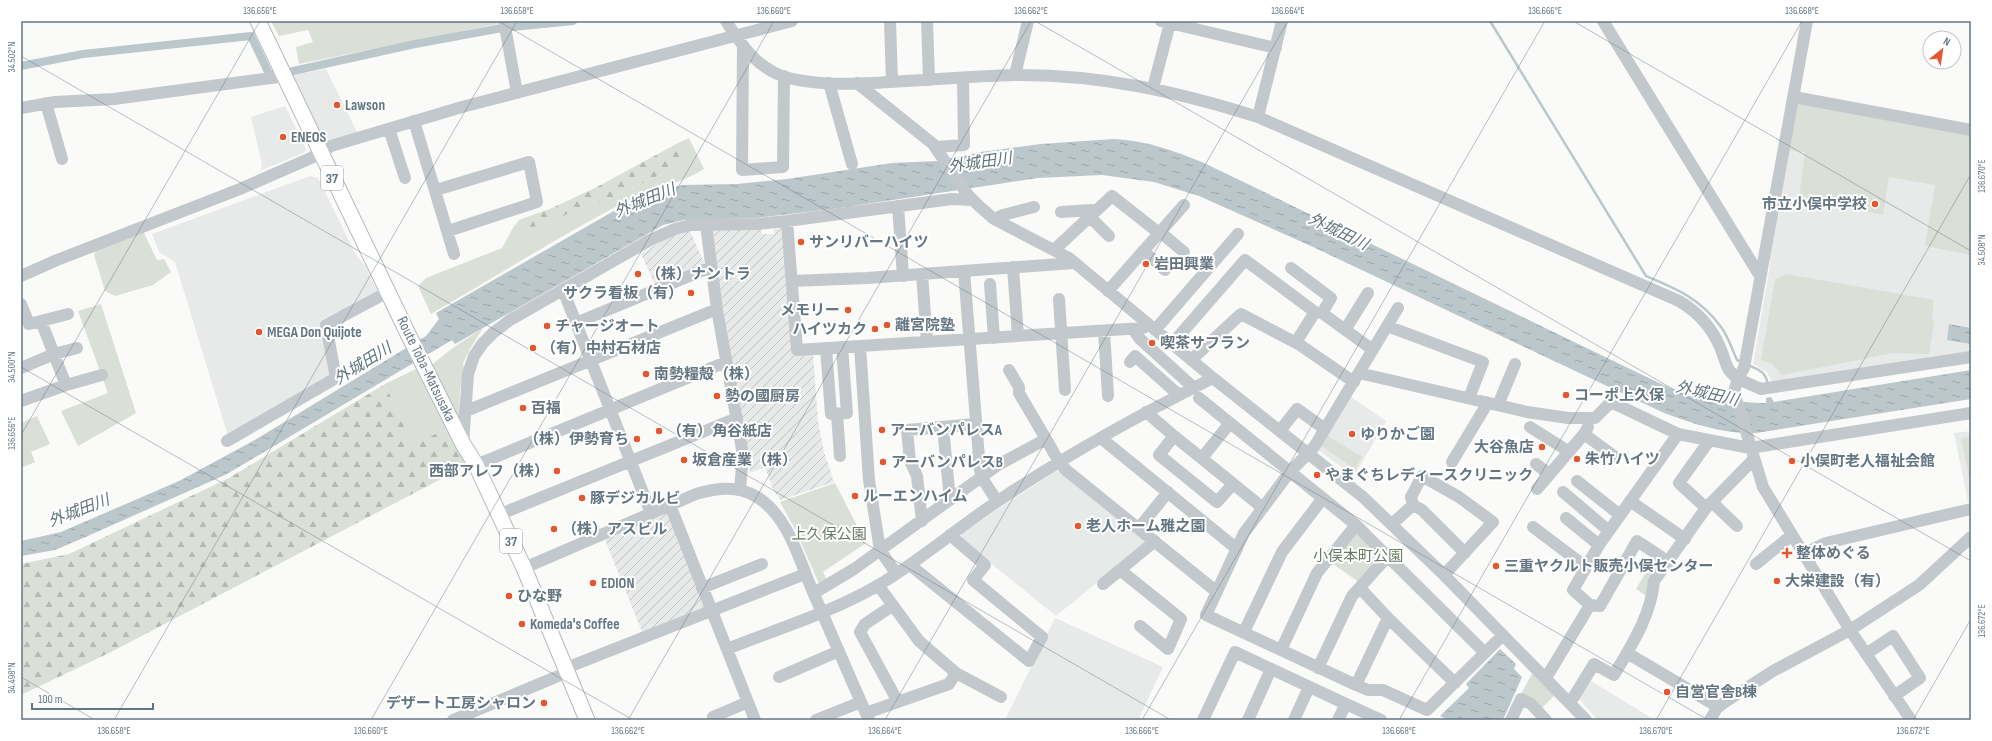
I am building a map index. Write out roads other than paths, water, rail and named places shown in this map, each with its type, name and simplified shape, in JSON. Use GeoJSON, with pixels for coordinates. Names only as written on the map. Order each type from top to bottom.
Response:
{"type":"FeatureCollection","features":[{"type":"Feature","properties":{"kind":"main road","name":"Route Toba-Matsusaka"},"geometry":{"type":"LineString","coordinates":[[258,21],[286,76],[320,152],[408,334],[463,444],[476,464],[498,515],[524,568],[587,720]]}},
{"type":"Feature","properties":{"kind":"street"},"geometry":{"type":"LineString","coordinates":[[726,21],[743,47],[761,65],[784,76],[829,83],[892,82],[1015,75],[1107,81],[1153,88],[1213,103],[1258,118],[1679,301],[1697,312],[1704,320],[1718,344],[1729,370],[1738,378],[1761,389],[1769,389],[1971,357]]}},
{"type":"Feature","properties":{"kind":"street"},"geometry":{"type":"LineString","coordinates":[[21,276],[57,260],[240,190],[331,146],[414,121],[517,93],[792,21]]}},
{"type":"Feature","properties":{"kind":"street"},"geometry":{"type":"LineString","coordinates":[[890,21],[892,82]]}},
{"type":"Feature","properties":{"kind":"street"},"geometry":{"type":"LineString","coordinates":[[927,21],[929,80]]}},
{"type":"Feature","properties":{"kind":"street"},"geometry":{"type":"LineString","coordinates":[[1015,75],[1028,21]]}},
{"type":"Feature","properties":{"kind":"street"},"geometry":{"type":"LineString","coordinates":[[1258,118],[1282,21]]}},
{"type":"Feature","properties":{"kind":"street"},"geometry":{"type":"LineString","coordinates":[[1603,21],[1760,276]]}},
{"type":"Feature","properties":{"kind":"street"},"geometry":{"type":"LineString","coordinates":[[1807,21],[1745,364],[1738,378],[1734,392],[1762,487],[1850,630],[1911,720]]}},
{"type":"Feature","properties":{"kind":"street"},"geometry":{"type":"LineString","coordinates":[[1153,88],[1166,22],[1276,48]]}},
{"type":"Feature","properties":{"kind":"street"},"geometry":{"type":"LineString","coordinates":[[505,25],[517,93]]}},
{"type":"Feature","properties":{"kind":"street"},"geometry":{"type":"LineString","coordinates":[[743,47],[742,170],[783,167],[784,76]]}},
{"type":"Feature","properties":{"kind":"street"},"geometry":{"type":"LineString","coordinates":[[21,108],[46,103],[114,99],[286,76]]}},
{"type":"Feature","properties":{"kind":"street"},"geometry":{"type":"LineString","coordinates":[[937,149],[964,146],[963,78]]}},
{"type":"Feature","properties":{"kind":"street"},"geometry":{"type":"LineString","coordinates":[[829,83],[852,164]]}},
{"type":"Feature","properties":{"kind":"street"},"geometry":{"type":"LineString","coordinates":[[857,83],[937,149],[970,198],[994,219],[1054,250],[1074,263],[1213,378],[1363,497],[1392,524],[1586,720]]}},
{"type":"Feature","properties":{"kind":"street"},"geometry":{"type":"LineString","coordinates":[[1794,97],[1971,130]]}},
{"type":"Feature","properties":{"kind":"street"},"geometry":{"type":"LineString","coordinates":[[46,103],[62,159]]}},
{"type":"Feature","properties":{"kind":"street"},"geometry":{"type":"LineString","coordinates":[[414,121],[454,254]]}},
{"type":"Feature","properties":{"kind":"street"},"geometry":{"type":"LineString","coordinates":[[389,129],[405,178]]}},
{"type":"Feature","properties":{"kind":"street"},"geometry":{"type":"LineString","coordinates":[[436,190],[529,162],[537,202],[448,231]]}},
{"type":"Feature","properties":{"kind":"street"},"geometry":{"type":"LineString","coordinates":[[1054,250],[1112,196],[1184,252]]}},
{"type":"Feature","properties":{"kind":"street"},"geometry":{"type":"LineString","coordinates":[[463,444],[468,374],[474,356],[482,343],[502,326],[664,232],[691,225],[787,221],[952,199],[970,198]]}},
{"type":"Feature","properties":{"kind":"street"},"geometry":{"type":"LineString","coordinates":[[1108,291],[1184,204]]}},
{"type":"Feature","properties":{"kind":"street"},"geometry":{"type":"LineString","coordinates":[[898,206],[903,276]]}},
{"type":"Feature","properties":{"kind":"street"},"geometry":{"type":"LineString","coordinates":[[994,219],[1003,215],[1034,207]]}},
{"type":"Feature","properties":{"kind":"street"},"geometry":{"type":"LineString","coordinates":[[1061,212],[1092,210],[1092,215],[1110,236]]}},
{"type":"Feature","properties":{"kind":"street"},"geometry":{"type":"LineString","coordinates":[[787,221],[797,350],[1152,327],[1238,234]]}},
{"type":"Feature","properties":{"kind":"street"},"geometry":{"type":"LineString","coordinates":[[706,225],[717,308],[737,418],[743,461],[740,489]]}},
{"type":"Feature","properties":{"kind":"street"},"geometry":{"type":"LineString","coordinates":[[1143,251],[1165,270]]}},
{"type":"Feature","properties":{"kind":"street"},"geometry":{"type":"LineString","coordinates":[[1172,344],[1245,260],[1315,312],[1296,342]]}},
{"type":"Feature","properties":{"kind":"street"},"geometry":{"type":"LineString","coordinates":[[792,281],[903,276],[1074,263]]}},
{"type":"Feature","properties":{"kind":"street"},"geometry":{"type":"LineString","coordinates":[[576,323],[711,267]]}},
{"type":"Feature","properties":{"kind":"street"},"geometry":{"type":"LineString","coordinates":[[1013,267],[1018,336]]}},
{"type":"Feature","properties":{"kind":"street"},"geometry":{"type":"LineString","coordinates":[[1291,268],[1331,298],[1322,313],[1372,350]]}},
{"type":"Feature","properties":{"kind":"street"},"geometry":{"type":"LineString","coordinates":[[964,271],[976,424],[982,478],[997,501]]}},
{"type":"Feature","properties":{"kind":"street"},"geometry":{"type":"LineString","coordinates":[[922,274],[927,342]]}},
{"type":"Feature","properties":{"kind":"street"},"geometry":{"type":"LineString","coordinates":[[990,284],[994,338]]}},
{"type":"Feature","properties":{"kind":"street"},"geometry":{"type":"LineString","coordinates":[[563,290],[651,513]]}},
{"type":"Feature","properties":{"kind":"street"},"geometry":{"type":"LineString","coordinates":[[227,441],[336,378],[326,325],[388,292]]}},
{"type":"Feature","properties":{"kind":"street"},"geometry":{"type":"LineString","coordinates":[[1345,330],[1368,293]]}},
{"type":"Feature","properties":{"kind":"street"},"geometry":{"type":"LineString","coordinates":[[1060,299],[1066,390]]}},
{"type":"Feature","properties":{"kind":"street"},"geometry":{"type":"LineString","coordinates":[[21,304],[28,324],[41,322],[68,314]]}},
{"type":"Feature","properties":{"kind":"street"},"geometry":{"type":"LineString","coordinates":[[466,411],[717,308]]}},
{"type":"Feature","properties":{"kind":"street"},"geometry":{"type":"LineString","coordinates":[[1398,308],[1309,454],[1289,473],[1244,533],[1206,615],[1356,685],[1368,690],[1383,690],[1427,710],[1503,635]]}},
{"type":"Feature","properties":{"kind":"street"},"geometry":{"type":"LineString","coordinates":[[1191,360],[1241,314],[1296,342],[1356,377],[1469,398],[1549,416],[1595,418]]}},
{"type":"Feature","properties":{"kind":"street"},"geometry":{"type":"LineString","coordinates":[[41,322],[66,385]]}},
{"type":"Feature","properties":{"kind":"street"},"geometry":{"type":"LineString","coordinates":[[1387,326],[1483,362],[1469,398]]}},
{"type":"Feature","properties":{"kind":"street"},"geometry":{"type":"LineString","coordinates":[[1133,329],[1139,338],[1230,423],[1289,473],[1356,525],[1485,653]]}},
{"type":"Feature","properties":{"kind":"street"},"geometry":{"type":"LineString","coordinates":[[1104,331],[1108,396]]}},
{"type":"Feature","properties":{"kind":"street"},"geometry":{"type":"LineString","coordinates":[[860,346],[869,480],[880,550],[896,574]]}},
{"type":"Feature","properties":{"kind":"street"},"geometry":{"type":"LineString","coordinates":[[826,348],[831,414],[837,414],[847,413],[842,347]]}},
{"type":"Feature","properties":{"kind":"street"},"geometry":{"type":"LineString","coordinates":[[21,368],[54,354],[77,348]]}},
{"type":"Feature","properties":{"kind":"street"},"geometry":{"type":"LineString","coordinates":[[1130,362],[1135,356],[1179,395]]}},
{"type":"Feature","properties":{"kind":"street"},"geometry":{"type":"LineString","coordinates":[[476,464],[726,362]]}},
{"type":"Feature","properties":{"kind":"street"},"geometry":{"type":"LineString","coordinates":[[1498,405],[1515,364]]}},
{"type":"Feature","properties":{"kind":"street"},"geometry":{"type":"LineString","coordinates":[[1010,370],[1019,387],[1019,393],[1059,462],[1217,592]]}},
{"type":"Feature","properties":{"kind":"street"},"geometry":{"type":"LineString","coordinates":[[21,401],[66,385],[102,375]]}},
{"type":"Feature","properties":{"kind":"street"},"geometry":{"type":"LineString","coordinates":[[727,649],[822,612],[850,600],[878,585],[910,565],[997,501],[1059,462],[1146,412],[1179,395],[1197,393],[1213,378]]}},
{"type":"Feature","properties":{"kind":"street"},"geometry":{"type":"LineString","coordinates":[[1452,462],[1484,409],[1486,402]]}},
{"type":"Feature","properties":{"kind":"street"},"geometry":{"type":"LineString","coordinates":[[1537,489],[1584,434],[1595,418],[1611,402],[1678,434],[1751,450],[1971,414]]}},
{"type":"Feature","properties":{"kind":"street"},"geometry":{"type":"LineString","coordinates":[[1283,427],[1297,409],[1325,429]]}},
{"type":"Feature","properties":{"kind":"street"},"geometry":{"type":"LineString","coordinates":[[1146,412],[1263,508]]}},
{"type":"Feature","properties":{"kind":"street"},"geometry":{"type":"LineString","coordinates":[[837,414],[840,456]]}},
{"type":"Feature","properties":{"kind":"street"},"geometry":{"type":"LineString","coordinates":[[498,515],[737,418]]}},
{"type":"Feature","properties":{"kind":"street"},"geometry":{"type":"LineString","coordinates":[[1202,458],[1230,423]]}},
{"type":"Feature","properties":{"kind":"street"},"geometry":{"type":"LineString","coordinates":[[922,521],[917,476],[910,461],[907,430],[976,424]]}},
{"type":"Feature","properties":{"kind":"street"},"geometry":{"type":"LineString","coordinates":[[943,427],[950,500]]}},
{"type":"Feature","properties":{"kind":"street"},"geometry":{"type":"LineString","coordinates":[[1530,427],[1568,451]]}},
{"type":"Feature","properties":{"kind":"street"},"geometry":{"type":"LineString","coordinates":[[1584,434],[1614,456]]}},
{"type":"Feature","properties":{"kind":"street"},"geometry":{"type":"LineString","coordinates":[[1667,565],[1660,556],[1637,541],[1600,606],[1590,605],[1573,590],[1599,545],[1678,434]]}},
{"type":"Feature","properties":{"kind":"street"},"geometry":{"type":"LineString","coordinates":[[1174,436],[1159,455],[1217,502],[1233,484]]}},
{"type":"Feature","properties":{"kind":"street"},"geometry":{"type":"LineString","coordinates":[[1101,438],[1237,549]]}},
{"type":"Feature","properties":{"kind":"street"},"geometry":{"type":"LineString","coordinates":[[814,593],[854,569],[1004,462],[1046,439]]}},
{"type":"Feature","properties":{"kind":"street"},"geometry":{"type":"LineString","coordinates":[[1709,440],[1679,482],[1710,504],[1716,506],[1737,526]]}},
{"type":"Feature","properties":{"kind":"street"},"geometry":{"type":"LineString","coordinates":[[1570,703],[1594,664],[1614,675],[1640,631],[1653,592],[1654,581],[1751,450]]}},
{"type":"Feature","properties":{"kind":"street"},"geometry":{"type":"LineString","coordinates":[[1536,464],[1549,474]]}},
{"type":"Feature","properties":{"kind":"street"},"geometry":{"type":"LineString","coordinates":[[1412,505],[1411,497],[1422,476],[1459,497],[1493,522],[1444,576]]}},
{"type":"Feature","properties":{"kind":"street"},"geometry":{"type":"LineString","coordinates":[[1577,481],[1620,516]]}},
{"type":"Feature","properties":{"kind":"street"},"geometry":{"type":"LineString","coordinates":[[524,568],[670,505],[710,490],[740,489],[756,496],[772,509],[791,540],[865,712]]}},
{"type":"Feature","properties":{"kind":"street"},"geometry":{"type":"LineString","coordinates":[[1140,528],[1168,492]]}},
{"type":"Feature","properties":{"kind":"street"},"geometry":{"type":"LineString","coordinates":[[1563,492],[1609,531]]}},
{"type":"Feature","properties":{"kind":"street"},"geometry":{"type":"LineString","coordinates":[[1244,632],[1282,552],[1323,498]]}},
{"type":"Feature","properties":{"kind":"street"},"geometry":{"type":"LineString","coordinates":[[1630,501],[1685,539]]}},
{"type":"Feature","properties":{"kind":"street"},"geometry":{"type":"LineString","coordinates":[[670,505],[755,720]]}},
{"type":"Feature","properties":{"kind":"street"},"geometry":{"type":"LineString","coordinates":[[1392,524],[1412,505]]}},
{"type":"Feature","properties":{"kind":"street"},"geometry":{"type":"LineString","coordinates":[[1412,505],[1422,510],[1465,553]]}},
{"type":"Feature","properties":{"kind":"street"},"geometry":{"type":"LineString","coordinates":[[1803,554],[1826,543],[1971,509]]}},
{"type":"Feature","properties":{"kind":"street"},"geometry":{"type":"LineString","coordinates":[[1566,518],[1599,545]]}},
{"type":"Feature","properties":{"kind":"street"},"geometry":{"type":"LineString","coordinates":[[1281,650],[1317,573],[1356,525]]}},
{"type":"Feature","properties":{"kind":"street"},"geometry":{"type":"LineString","coordinates":[[1534,527],[1586,567]]}},
{"type":"Feature","properties":{"kind":"street"},"geometry":{"type":"LineString","coordinates":[[910,565],[1029,661],[1042,637],[973,580],[985,565],[950,535]]}},
{"type":"Feature","properties":{"kind":"street"},"geometry":{"type":"LineString","coordinates":[[1756,564],[1792,535]]}},
{"type":"Feature","properties":{"kind":"street"},"geometry":{"type":"LineString","coordinates":[[1710,720],[1717,708],[1773,671],[1850,630],[1919,585],[1971,537]]}},
{"type":"Feature","properties":{"kind":"street"},"geometry":{"type":"LineString","coordinates":[[1103,584],[1155,541]]}},
{"type":"Feature","properties":{"kind":"street"},"geometry":{"type":"LineString","coordinates":[[1318,668],[1352,596],[1388,556]]}},
{"type":"Feature","properties":{"kind":"street"},"geometry":{"type":"LineString","coordinates":[[702,588],[762,564]]}},
{"type":"Feature","properties":{"kind":"street"},"geometry":{"type":"LineString","coordinates":[[1120,570],[1181,619],[1168,649],[1140,626]]}},
{"type":"Feature","properties":{"kind":"street"},"geometry":{"type":"LineString","coordinates":[[453,720],[567,670],[712,610],[805,574]]}},
{"type":"Feature","properties":{"kind":"street"},"geometry":{"type":"LineString","coordinates":[[878,585],[892,606],[920,641],[956,673],[1001,697]]}},
{"type":"Feature","properties":{"kind":"street"},"geometry":{"type":"LineString","coordinates":[[1360,588],[1388,618],[1455,683]]}},
{"type":"Feature","properties":{"kind":"street"},"geometry":{"type":"LineString","coordinates":[[1546,678],[1590,605]]}},
{"type":"Feature","properties":{"kind":"street"},"geometry":{"type":"LineString","coordinates":[[892,606],[865,624],[860,632],[898,702]]}},
{"type":"Feature","properties":{"kind":"street"},"geometry":{"type":"LineString","coordinates":[[1356,685],[1388,618]]}},
{"type":"Feature","properties":{"kind":"street"},"geometry":{"type":"LineString","coordinates":[[1866,654],[1893,636],[1920,678],[1894,696]]}},
{"type":"Feature","properties":{"kind":"street"},"geometry":{"type":"LineString","coordinates":[[779,677],[839,652]]}},
{"type":"Feature","properties":{"kind":"street"},"geometry":{"type":"LineString","coordinates":[[1203,720],[1236,652],[1381,720]]}},
{"type":"Feature","properties":{"kind":"street"},"geometry":{"type":"LineString","coordinates":[[1627,653],[1715,705],[1717,708]]}},
{"type":"Feature","properties":{"kind":"street"},"geometry":{"type":"LineString","coordinates":[[1248,720],[1271,669]]}},
{"type":"Feature","properties":{"kind":"street"},"geometry":{"type":"LineString","coordinates":[[816,720],[865,712],[898,702],[949,684],[956,673]]}},
{"type":"Feature","properties":{"kind":"street"},"geometry":{"type":"LineString","coordinates":[[1294,720],[1309,686]]}},
{"type":"Feature","properties":{"kind":"street"},"geometry":{"type":"LineString","coordinates":[[1511,720],[1521,700],[1531,704],[1546,720]]}},
{"type":"Feature","properties":{"kind":"street"},"geometry":{"type":"LineString","coordinates":[[713,717],[748,702]]}},
{"type":"Feature","properties":{"kind":"street"},"geometry":{"type":"LineString","coordinates":[[1338,720],[1346,704]]}},
{"type":"Feature","properties":{"kind":"water","name":"外城田川"},"geometry":{"type":"Polygon","coordinates":[[[1114,139],[1149,144],[1204,163],[1657,382],[1689,396],[1724,403],[1766,403],[1766,398],[1771,397],[1774,402],[1971,370],[1971,399],[1756,433],[1720,430],[1662,412],[1311,246],[1199,196],[1154,182],[1102,175],[1038,178],[840,208],[755,218],[684,220],[663,225],[455,344],[452,340],[227,474],[55,550],[21,556],[21,541],[61,532],[179,481],[253,441],[426,336],[439,319],[436,313],[619,208],[667,188],[683,185],[737,184],[787,179],[892,163],[938,161],[981,152],[1041,144],[1114,139]]]}},
{"type":"Feature","properties":{"kind":"water"},"geometry":{"type":"Polygon","coordinates":[[[1949,324],[1971,328],[1971,344],[1947,340],[1949,324]]]}},
{"type":"Feature","properties":{"kind":"water"},"geometry":{"type":"Polygon","coordinates":[[[1500,649],[1516,664],[1514,669],[1522,677],[1503,720],[1449,720],[1440,716],[1469,688],[1466,684],[1500,649]]]}},
{"type":"Feature","properties":{"kind":"waterway"},"geometry":{"type":"LineString","coordinates":[[293,71],[415,44],[502,28],[573,21]]}},
{"type":"Feature","properties":{"kind":"waterway"},"geometry":{"type":"LineString","coordinates":[[1490,21],[1646,276],[1678,290],[1705,309],[1713,317],[1728,338],[1737,360],[1742,362]]}},
{"type":"Feature","properties":{"kind":"waterway"},"geometry":{"type":"LineString","coordinates":[[21,66],[83,54],[251,36],[269,74],[271,74]]}},
{"type":"Feature","properties":{"kind":"waterway"},"geometry":{"type":"LineString","coordinates":[[1748,365],[1762,372],[1766,377],[1768,385]]}},
{"type":"Feature","properties":{"kind":"place","name":"Lawson"},"geometry":{"type":"Point","coordinates":[337,105]}},
{"type":"Feature","properties":{"kind":"place","name":"ENEOS"},"geometry":{"type":"Point","coordinates":[283,137]}},
{"type":"Feature","properties":{"kind":"place","name":"市立小俣中学校"},"geometry":{"type":"Point","coordinates":[1875,204]}},
{"type":"Feature","properties":{"kind":"place","name":"サンリバーハイツ"},"geometry":{"type":"Point","coordinates":[801,242]}},
{"type":"Feature","properties":{"kind":"place","name":"岩田興業"},"geometry":{"type":"Point","coordinates":[1146,264]}},
{"type":"Feature","properties":{"kind":"place","name":"（株）ナントラ"},"geometry":{"type":"Point","coordinates":[638,274]}},
{"type":"Feature","properties":{"kind":"place","name":"サクラ看板（有）"},"geometry":{"type":"Point","coordinates":[691,293]}},
{"type":"Feature","properties":{"kind":"place","name":"メモリー"},"geometry":{"type":"Point","coordinates":[848,310]}},
{"type":"Feature","properties":{"kind":"place","name":"離宮院塾"},"geometry":{"type":"Point","coordinates":[887,325]}},
{"type":"Feature","properties":{"kind":"place","name":"チャージオート"},"geometry":{"type":"Point","coordinates":[547,326]}},
{"type":"Feature","properties":{"kind":"place","name":"ハイツカク"},"geometry":{"type":"Point","coordinates":[875,329]}},
{"type":"Feature","properties":{"kind":"place","name":"MEGA Don Quijote"},"geometry":{"type":"Point","coordinates":[259,332]}},
{"type":"Feature","properties":{"kind":"place","name":"喫茶サフラン"},"geometry":{"type":"Point","coordinates":[1152,343]}},
{"type":"Feature","properties":{"kind":"place","name":"（有）中村石材店"},"geometry":{"type":"Point","coordinates":[533,348]}},
{"type":"Feature","properties":{"kind":"place","name":"南勢糧殻（株）"},"geometry":{"type":"Point","coordinates":[646,374]}},
{"type":"Feature","properties":{"kind":"place","name":"コーポ上久保"},"geometry":{"type":"Point","coordinates":[1566,395]}},
{"type":"Feature","properties":{"kind":"place","name":"勢の國厨房"},"geometry":{"type":"Point","coordinates":[717,396]}},
{"type":"Feature","properties":{"kind":"place","name":"百福"},"geometry":{"type":"Point","coordinates":[523,408]}},
{"type":"Feature","properties":{"kind":"place","name":"アーバンパレスA"},"geometry":{"type":"Point","coordinates":[882,430]}},
{"type":"Feature","properties":{"kind":"place","name":"（有）角谷紙店"},"geometry":{"type":"Point","coordinates":[659,431]}},
{"type":"Feature","properties":{"kind":"place","name":"ゆりかご園"},"geometry":{"type":"Point","coordinates":[1352,434]}},
{"type":"Feature","properties":{"kind":"place","name":"（株）伊勢育ち"},"geometry":{"type":"Point","coordinates":[637,439]}},
{"type":"Feature","properties":{"kind":"place","name":"大谷魚店"},"geometry":{"type":"Point","coordinates":[1542,447]}},
{"type":"Feature","properties":{"kind":"place","name":"朱竹ハイツ"},"geometry":{"type":"Point","coordinates":[1577,459]}},
{"type":"Feature","properties":{"kind":"place","name":"坂倉産業（株）"},"geometry":{"type":"Point","coordinates":[684,460]}},
{"type":"Feature","properties":{"kind":"place","name":"小俣町老人福祉会館"},"geometry":{"type":"Point","coordinates":[1792,461]}},
{"type":"Feature","properties":{"kind":"place","name":"アーバンパレスB"},"geometry":{"type":"Point","coordinates":[883,462]}},
{"type":"Feature","properties":{"kind":"place","name":"西部アレフ（株）"},"geometry":{"type":"Point","coordinates":[557,471]}},
{"type":"Feature","properties":{"kind":"place","name":"やまぐちレディースクリニック"},"geometry":{"type":"Point","coordinates":[1317,475]}},
{"type":"Feature","properties":{"kind":"place","name":"ルーエンハイム"},"geometry":{"type":"Point","coordinates":[855,496]}},
{"type":"Feature","properties":{"kind":"place","name":"豚デジカルビ"},"geometry":{"type":"Point","coordinates":[582,498]}},
{"type":"Feature","properties":{"kind":"place","name":"老人ホーム雅之園"},"geometry":{"type":"Point","coordinates":[1078,526]}},
{"type":"Feature","properties":{"kind":"place","name":"（株）アスビル"},"geometry":{"type":"Point","coordinates":[554,529]}},
{"type":"Feature","properties":{"kind":"place","name":"整体めぐる"},"geometry":{"type":"Point","coordinates":[1787,553]}},
{"type":"Feature","properties":{"kind":"place","name":"三重ヤクルト販売小俣センター"},"geometry":{"type":"Point","coordinates":[1496,566]}},
{"type":"Feature","properties":{"kind":"place","name":"大栄建設（有）"},"geometry":{"type":"Point","coordinates":[1777,581]}},
{"type":"Feature","properties":{"kind":"place","name":"EDION"},"geometry":{"type":"Point","coordinates":[593,583]}},
{"type":"Feature","properties":{"kind":"place","name":"ひな野"},"geometry":{"type":"Point","coordinates":[509,596]}},
{"type":"Feature","properties":{"kind":"place","name":"Komeda's Coffee"},"geometry":{"type":"Point","coordinates":[522,624]}},
{"type":"Feature","properties":{"kind":"place","name":"自営官舎B棟"},"geometry":{"type":"Point","coordinates":[1667,692]}},
{"type":"Feature","properties":{"kind":"place","name":"デザート工房シャロン"},"geometry":{"type":"Point","coordinates":[544,703]}},
{"type":"Feature","properties":{"kind":"park label","name":"上久保公園"},"geometry":{"type":"Point","coordinates":[829,534]}},
{"type":"Feature","properties":{"kind":"park label","name":"小俣本町公園"},"geometry":{"type":"Point","coordinates":[1358,556]}}]}
